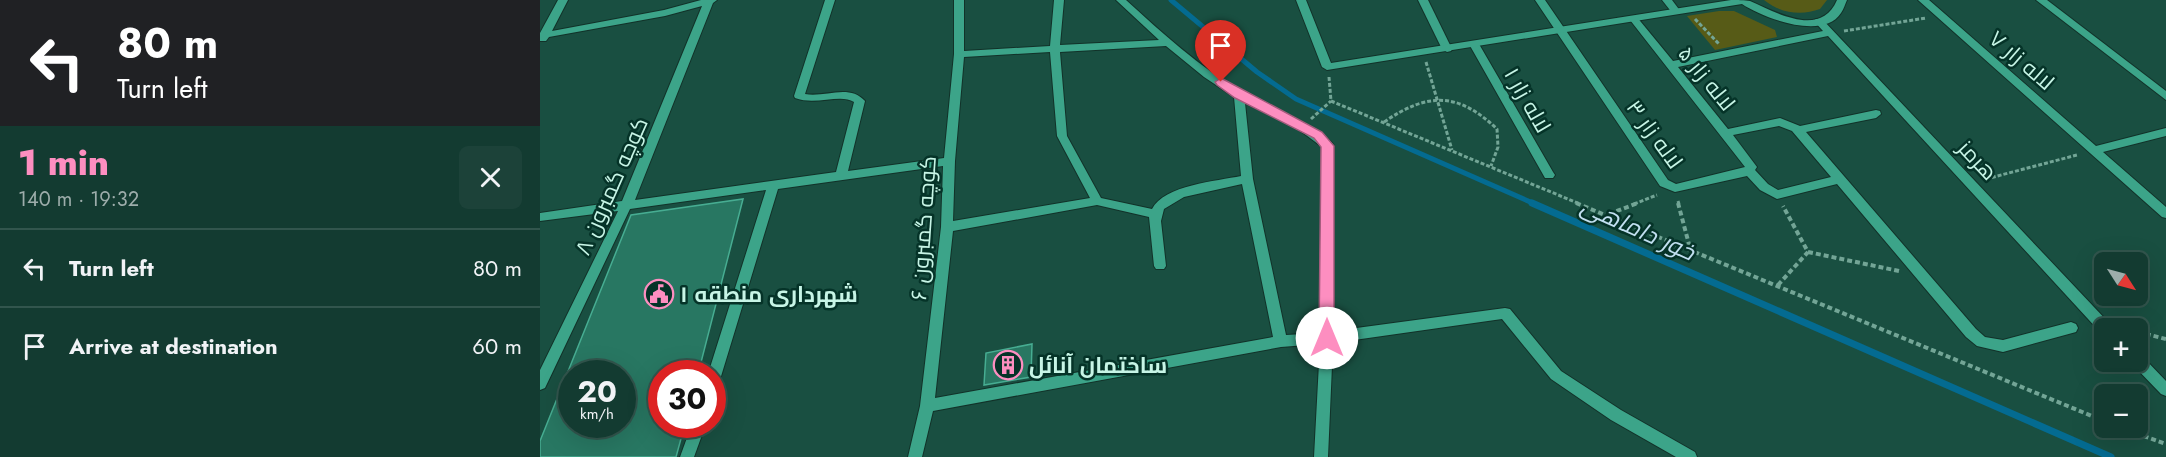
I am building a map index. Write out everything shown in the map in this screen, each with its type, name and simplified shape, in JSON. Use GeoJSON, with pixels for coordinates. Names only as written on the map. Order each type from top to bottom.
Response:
{"type":"FeatureCollection","features":[{"type":"Feature","properties":{"kind":"street"},"geometry":{"type":"LineString","coordinates":[[542,39],[563,0]]}},
{"type":"Feature","properties":{"kind":"street"},"geometry":{"type":"LineString","coordinates":[[830,0],[799,96],[806,100],[852,95],[860,101],[841,174]]}},
{"type":"Feature","properties":{"kind":"street","name":"کوچه گمبرون ۶"},"geometry":{"type":"LineString","coordinates":[[915,457],[927,406],[947,227],[949,161],[959,54],[959,0]]}},
{"type":"Feature","properties":{"kind":"street"},"geometry":{"type":"LineString","coordinates":[[1059,0],[1055,48],[1062,136],[1097,201]]}},
{"type":"Feature","properties":{"kind":"street"},"geometry":{"type":"LineString","coordinates":[[1121,0],[1166,43],[1239,95],[1318,135],[1328,146],[1327,338],[1321,457]]}},
{"type":"Feature","properties":{"kind":"street"},"geometry":{"type":"LineString","coordinates":[[1301,0],[1327,67],[1743,0],[1755,10],[1779,19],[1806,23],[1833,16],[1840,8],[1842,0]]}},
{"type":"Feature","properties":{"kind":"street"},"geometry":{"type":"LineString","coordinates":[[1423,0],[1446,49]]}},
{"type":"Feature","properties":{"kind":"street","name":"لاله زار ۳"},"geometry":{"type":"LineString","coordinates":[[1540,0],[1558,31],[1664,183],[1675,188],[1749,167]]}},
{"type":"Feature","properties":{"kind":"street"},"geometry":{"type":"LineString","coordinates":[[1666,0],[1676,12]]}},
{"type":"Feature","properties":{"kind":"street","name":"لاله زار ۷"},"geometry":{"type":"LineString","coordinates":[[1923,0],[2166,214]]}},
{"type":"Feature","properties":{"kind":"street"},"geometry":{"type":"LineString","coordinates":[[2041,0],[2166,96]]}},
{"type":"Feature","properties":{"kind":"street"},"geometry":{"type":"LineString","coordinates":[[542,39],[711,1]]}},
{"type":"Feature","properties":{"kind":"street","name":"کوچه گمبرون ۸"},"geometry":{"type":"LineString","coordinates":[[540,384],[627,204],[711,1]]}},
{"type":"Feature","properties":{"kind":"street","name":"لاله زار ۵"},"geometry":{"type":"LineString","coordinates":[[1633,18],[1726,133],[1764,187],[1777,195]]}},
{"type":"Feature","properties":{"kind":"street","name":"هرمز"},"geometry":{"type":"LineString","coordinates":[[1819,21],[2096,318]]}},
{"type":"Feature","properties":{"kind":"street"},"geometry":{"type":"LineString","coordinates":[[1671,65],[1830,33]]}},
{"type":"Feature","properties":{"kind":"street"},"geometry":{"type":"LineString","coordinates":[[959,54],[1166,43]]}},
{"type":"Feature","properties":{"kind":"street","name":"لاله زار ۱"},"geometry":{"type":"LineString","coordinates":[[1474,44],[1549,175]]}},
{"type":"Feature","properties":{"kind":"street"},"geometry":{"type":"LineString","coordinates":[[1239,95],[1247,179],[1281,341]]}},
{"type":"Feature","properties":{"kind":"street"},"geometry":{"type":"LineString","coordinates":[[1798,130],[1876,114]]}},
{"type":"Feature","properties":{"kind":"street"},"geometry":{"type":"LineString","coordinates":[[1726,133],[1780,122],[1792,125],[1971,333],[1988,344],[2003,346],[2071,328]]}},
{"type":"Feature","properties":{"kind":"street"},"geometry":{"type":"LineString","coordinates":[[2095,150],[2166,132]]}},
{"type":"Feature","properties":{"kind":"street"},"geometry":{"type":"LineString","coordinates":[[540,217],[949,161]]}},
{"type":"Feature","properties":{"kind":"street"},"geometry":{"type":"LineString","coordinates":[[1161,266],[1155,214],[1159,205],[1170,196],[1247,179]]}},
{"type":"Feature","properties":{"kind":"street"},"geometry":{"type":"LineString","coordinates":[[1777,195],[1840,179]]}},
{"type":"Feature","properties":{"kind":"street"},"geometry":{"type":"LineString","coordinates":[[719,360],[774,184]]}},
{"type":"Feature","properties":{"kind":"street"},"geometry":{"type":"LineString","coordinates":[[947,227],[1097,201],[1155,214]]}},
{"type":"Feature","properties":{"kind":"street"},"geometry":{"type":"LineString","coordinates":[[927,406],[1281,341],[1327,338],[1505,313],[1556,375],[1616,415],[1690,457]]}},
{"type":"Feature","properties":{"kind":"street"},"geometry":{"type":"LineString","coordinates":[[2148,371],[2166,390]]}},
{"type":"Feature","properties":{"kind":"street"},"geometry":{"type":"LineString","coordinates":[[687,457],[694,438]]}},
{"type":"Feature","properties":{"kind":"path"},"geometry":{"type":"LineString","coordinates":[[1687,10],[1728,53]]}},
{"type":"Feature","properties":{"kind":"path"},"geometry":{"type":"LineString","coordinates":[[1830,33],[1941,16]]}},
{"type":"Feature","properties":{"kind":"path"},"geometry":{"type":"LineString","coordinates":[[1423,52],[1452,150]]}},
{"type":"Feature","properties":{"kind":"path"},"geometry":{"type":"LineString","coordinates":[[1327,67],[1331,100]]}},
{"type":"Feature","properties":{"kind":"path"},"geometry":{"type":"LineString","coordinates":[[1384,122],[1405,107],[1437,99],[1452,100],[1484,116],[1497,129],[1498,147],[1491,166]]}},
{"type":"Feature","properties":{"kind":"path"},"geometry":{"type":"LineString","coordinates":[[1331,100],[2094,417]]}},
{"type":"Feature","properties":{"kind":"path"},"geometry":{"type":"LineString","coordinates":[[1301,127],[1331,100]]}},
{"type":"Feature","properties":{"kind":"path"},"geometry":{"type":"LineString","coordinates":[[1971,184],[2095,150]]}},
{"type":"Feature","properties":{"kind":"path"},"geometry":{"type":"LineString","coordinates":[[1608,215],[1675,188],[1690,249]]}},
{"type":"Feature","properties":{"kind":"path"},"geometry":{"type":"LineString","coordinates":[[1777,195],[1808,252],[1922,276]]}},
{"type":"Feature","properties":{"kind":"path"},"geometry":{"type":"LineString","coordinates":[[1778,285],[1808,252]]}},
{"type":"Feature","properties":{"kind":"path"},"geometry":{"type":"LineString","coordinates":[[2148,334],[2166,339]]}},
{"type":"Feature","properties":{"kind":"path"},"geometry":{"type":"LineString","coordinates":[[2148,438],[2166,444]]}},
{"type":"Feature","properties":{"kind":"shaded area"},"geometry":{"type":"Polygon","coordinates":[[[1764,0],[1827,0],[1820,9],[1798,13],[1777,8],[1764,0]]]}},
{"type":"Feature","properties":{"kind":"shaded area"},"geometry":{"type":"Polygon","coordinates":[[[1734,11],[1775,30],[1777,37],[1715,50],[1687,16],[1734,11]]]}},
{"type":"Feature","properties":{"kind":"building","name":"شهرداری منطقه ۱"},"geometry":{"type":"Polygon","coordinates":[[[743,199],[702,360],[648,360],[648,438],[681,438],[676,457],[540,457],[540,441],[558,396],[558,438],[636,438],[636,360],[573,360],[631,215],[743,199]]]}},
{"type":"Feature","properties":{"kind":"building","name":"ساختمان آنائل"},"geometry":{"type":"Polygon","coordinates":[[[1032,344],[1031,377],[984,385],[986,353],[1032,344]]]}},
{"type":"Feature","properties":{"kind":"waterway","name":"خور داماهی"},"geometry":{"type":"LineString","coordinates":[[1171,0],[1257,72],[1296,99],[1535,204]]}},
{"type":"Feature","properties":{"kind":"waterway","name":"خور داماهی"},"geometry":{"type":"LineString","coordinates":[[1532,203],[2111,457]]}},
{"type":"Feature","properties":{"kind":"place","name":"شهرداری منطقه ۱"},"geometry":{"type":"Point","coordinates":[659,294]}},
{"type":"Feature","properties":{"kind":"place","name":"ساختمان آنائل"},"geometry":{"type":"Point","coordinates":[1008,365]}},
{"type":"Feature","properties":{"kind":"route"},"geometry":{"type":"LineString","coordinates":[[1221,82],[1239,95],[1318,135],[1328,146],[1327,338]]}}]}
